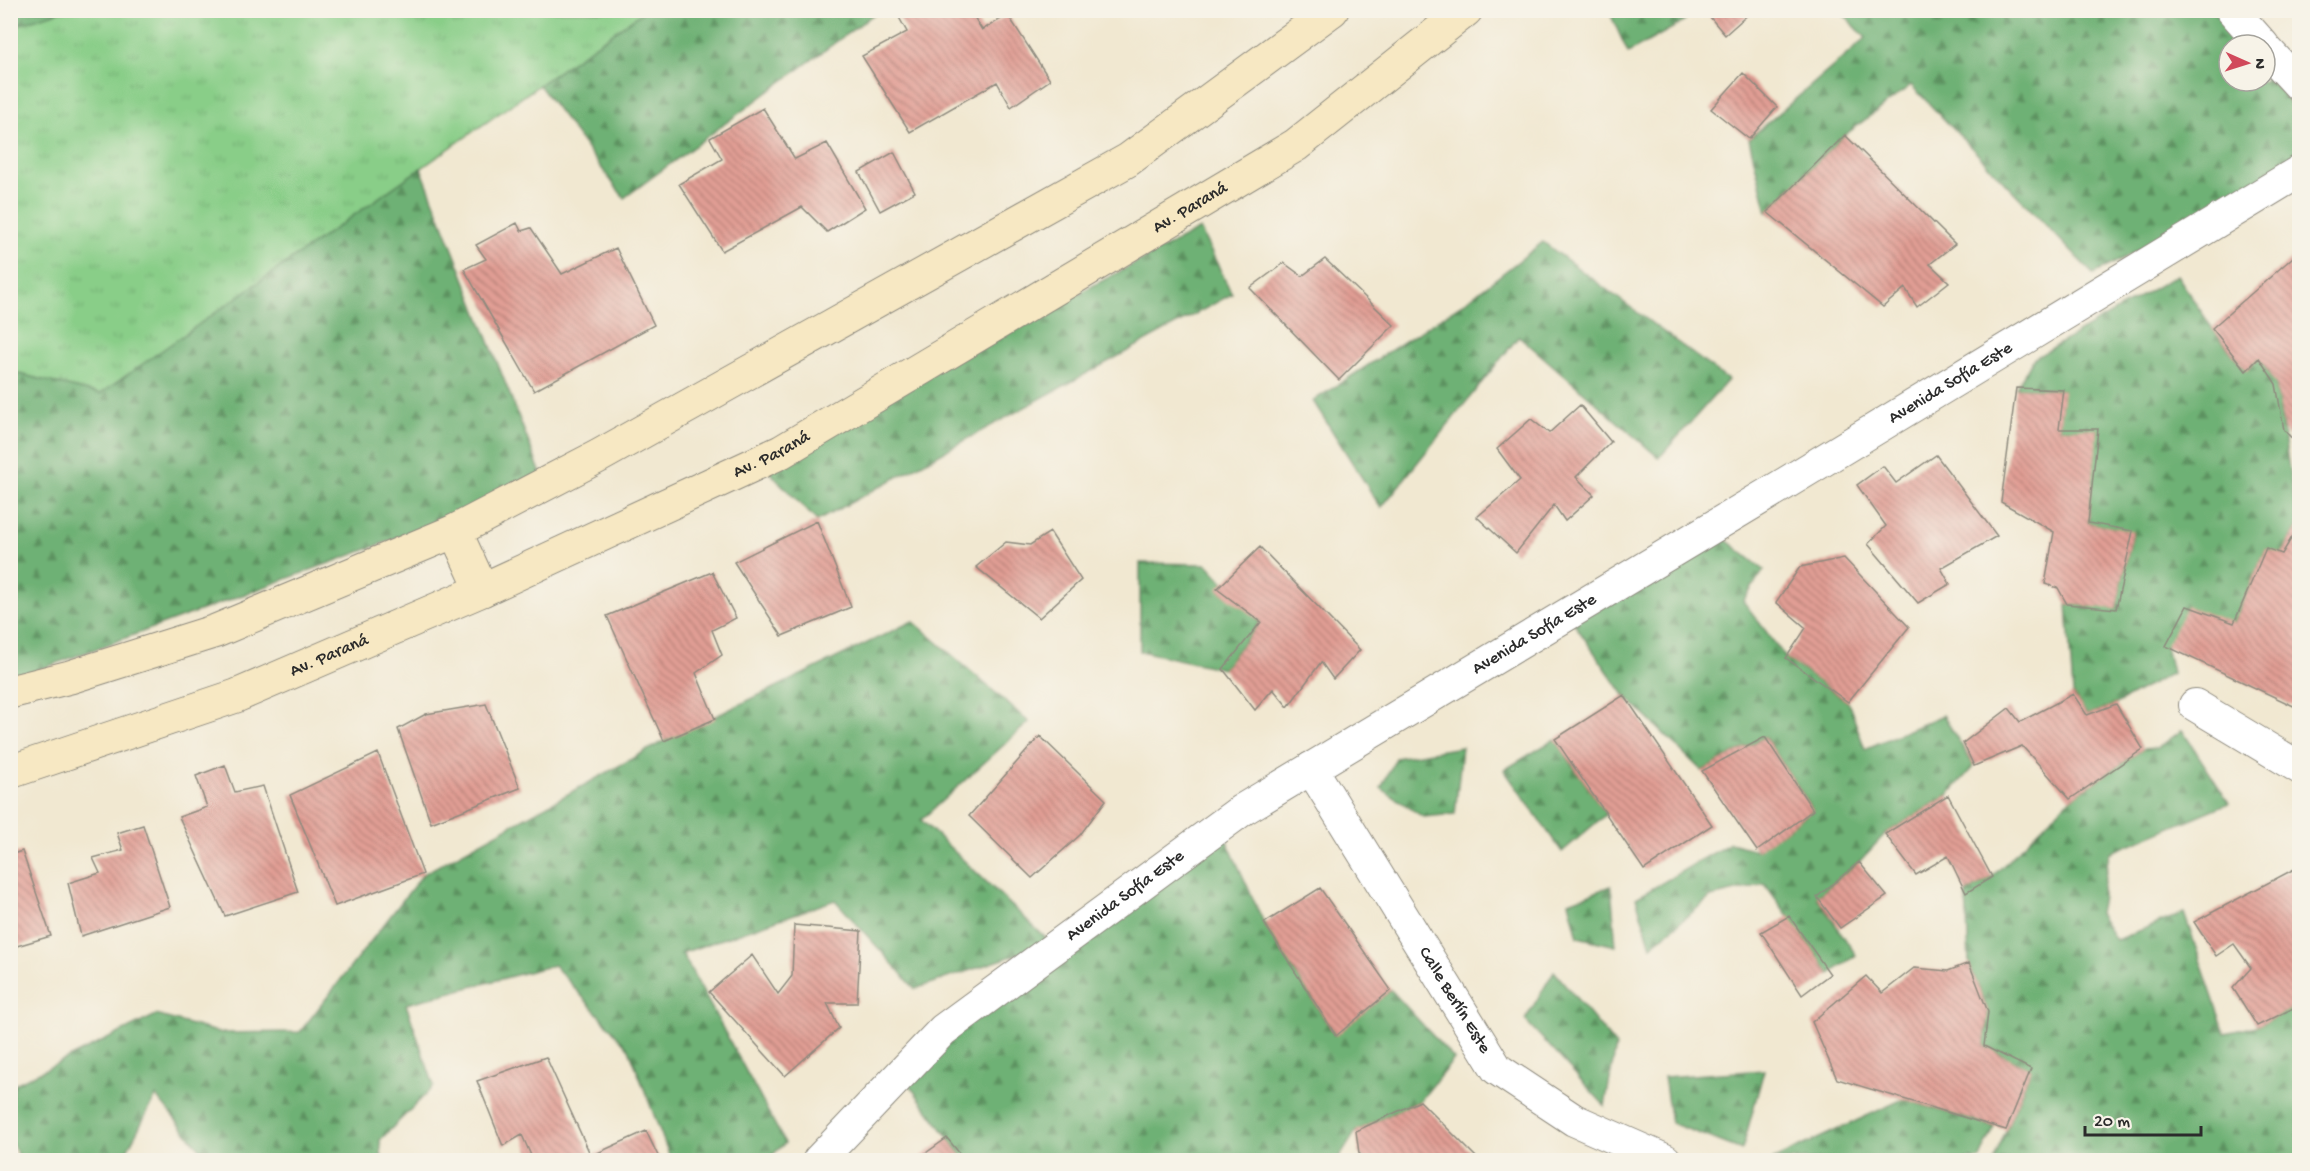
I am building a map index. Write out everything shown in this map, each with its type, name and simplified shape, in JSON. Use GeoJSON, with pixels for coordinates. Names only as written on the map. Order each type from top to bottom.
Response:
{"type":"FeatureCollection","features":[{"type":"Feature","properties":{"kind":"street"},"geometry":{"type":"LineString","coordinates":[[10,692],[216,631],[455,531],[609,450],[1128,160],[1332,10]]}},
{"type":"Feature","properties":{"kind":"street","name":"Av. Paraná"},"geometry":{"type":"LineString","coordinates":[[10,772],[236,696],[482,590],[781,452],[1296,145],[1466,10]]}},
{"type":"Feature","properties":{"kind":"street"},"geometry":{"type":"LineString","coordinates":[[2232,10],[2252,33]]}},
{"type":"Feature","properties":{"kind":"street"},"geometry":{"type":"LineString","coordinates":[[2277,60],[2300,86]]}},
{"type":"Feature","properties":{"kind":"street","name":"Avenida Sofía Este"},"geometry":{"type":"LineString","coordinates":[[819,1161],[943,1030],[1242,810],[2300,171]]}},
{"type":"Feature","properties":{"kind":"street"},"geometry":{"type":"LineString","coordinates":[[455,531],[482,590]]}},
{"type":"Feature","properties":{"kind":"street"},"geometry":{"type":"LineString","coordinates":[[2195,705],[2300,768]]}},
{"type":"Feature","properties":{"kind":"street","name":"Calle Berlín Este"},"geometry":{"type":"LineString","coordinates":[[1311,768],[1497,1069],[1574,1120],[1665,1161]]}},
{"type":"Feature","properties":{"kind":"green space"},"geometry":{"type":"Polygon","coordinates":[[[11,10],[61,10],[61,11],[11,27],[11,10]]]}},
{"type":"Feature","properties":{"kind":"green space"},"geometry":{"type":"Polygon","coordinates":[[[11,11],[644,11],[100,395],[11,372],[11,11]]]}},
{"type":"Feature","properties":{"kind":"green space"},"geometry":{"type":"Polygon","coordinates":[[[644,11],[878,11],[624,198],[539,85],[644,11]]]}},
{"type":"Feature","properties":{"kind":"green space"},"geometry":{"type":"Polygon","coordinates":[[[1609,11],[1680,11],[1685,21],[1628,53],[1609,11]]]}},
{"type":"Feature","properties":{"kind":"green space"},"geometry":{"type":"Polygon","coordinates":[[[1840,11],[2214,11],[2232,33],[2217,33],[2217,93],[2277,93],[2277,87],[2299,114],[2299,167],[2093,274],[1911,85],[1845,135],[1767,212],[1749,139],[1866,38],[1840,11]]]}},
{"type":"Feature","properties":{"kind":"green space"},"geometry":{"type":"Polygon","coordinates":[[[421,168],[545,484],[11,680],[11,372],[100,394],[421,168]]]}},
{"type":"Feature","properties":{"kind":"green space"},"geometry":{"type":"Polygon","coordinates":[[[1200,229],[1232,294],[817,521],[760,462],[1200,229]]]}},
{"type":"Feature","properties":{"kind":"green space"},"geometry":{"type":"Polygon","coordinates":[[[1543,242],[1728,380],[1659,458],[1519,336],[1381,508],[1313,401],[1467,301],[1543,242]]]}},
{"type":"Feature","properties":{"kind":"green space"},"geometry":{"type":"Polygon","coordinates":[[[2177,275],[2212,328],[2245,370],[2259,358],[2276,384],[2298,527],[2282,554],[2266,549],[2234,623],[2166,646],[2172,673],[2116,704],[2087,715],[2073,694],[2067,604],[2116,608],[2133,532],[2088,523],[2097,430],[2059,429],[2063,390],[2016,388],[2033,359],[2177,275]]]}},
{"type":"Feature","properties":{"kind":"green space"},"geometry":{"type":"Polygon","coordinates":[[[1711,528],[1764,570],[1743,601],[1786,658],[1848,702],[1865,749],[1943,715],[1974,766],[1948,795],[1885,834],[1859,862],[1817,897],[1856,955],[1830,974],[1765,884],[1711,897],[1651,946],[1636,898],[1730,843],[1757,850],[1813,810],[1765,737],[1702,771],[1624,695],[1568,615],[1711,528]]]}},
{"type":"Feature","properties":{"kind":"green space"},"geometry":{"type":"Polygon","coordinates":[[[1140,563],[1207,564],[1260,622],[1223,669],[1140,651],[1140,563]]]}},
{"type":"Feature","properties":{"kind":"green space"},"geometry":{"type":"Polygon","coordinates":[[[913,621],[1029,722],[921,820],[1051,943],[915,989],[835,900],[682,953],[785,1143],[767,1160],[671,1160],[629,1049],[554,965],[406,1004],[434,1086],[380,1140],[382,1160],[206,1160],[201,1150],[156,1096],[122,1160],[21,1160],[11,1142],[11,1104],[15,1084],[156,1015],[221,1033],[300,1032],[423,874],[664,741],[913,621]]]}},
{"type":"Feature","properties":{"kind":"green space"},"geometry":{"type":"Polygon","coordinates":[[[2182,730],[2229,803],[2109,853],[2099,914],[2116,940],[2184,913],[2225,1033],[2257,1026],[2299,1005],[2299,1160],[1994,1160],[2031,1069],[1984,1046],[1988,1012],[1969,963],[1966,893],[1992,877],[2070,799],[2143,749],[2158,748],[2182,730]]]}},
{"type":"Feature","properties":{"kind":"green space"},"geometry":{"type":"Polygon","coordinates":[[[1555,739],[1606,814],[1562,852],[1504,770],[1555,739]]]}},
{"type":"Feature","properties":{"kind":"green space"},"geometry":{"type":"Polygon","coordinates":[[[1462,747],[1455,814],[1423,817],[1381,788],[1396,758],[1462,747]]]}},
{"type":"Feature","properties":{"kind":"green space"},"geometry":{"type":"Polygon","coordinates":[[[1221,828],[1264,923],[1335,1035],[1391,990],[1454,1059],[1420,1101],[1356,1131],[1338,1160],[965,1160],[901,1074],[1221,828]]]}},
{"type":"Feature","properties":{"kind":"green space"},"geometry":{"type":"Polygon","coordinates":[[[1611,886],[1616,946],[1578,937],[1569,902],[1611,886]]]}},
{"type":"Feature","properties":{"kind":"green space"},"geometry":{"type":"Polygon","coordinates":[[[1554,971],[1616,1046],[1605,1106],[1525,1020],[1554,971]]]}},
{"type":"Feature","properties":{"kind":"green space"},"geometry":{"type":"Polygon","coordinates":[[[1764,1070],[1742,1150],[1671,1123],[1664,1077],[1764,1070]]]}},
{"type":"Feature","properties":{"kind":"green space"},"geometry":{"type":"Polygon","coordinates":[[[1903,1099],[1994,1127],[1979,1160],[1772,1160],[1903,1099]]]}},
{"type":"Feature","properties":{"kind":"building"},"geometry":{"type":"Polygon","coordinates":[[[895,10],[970,10],[982,30],[1008,15],[1050,80],[1011,107],[997,82],[910,132],[862,56],[907,32],[895,10]]]}},
{"type":"Feature","properties":{"kind":"building"},"geometry":{"type":"Polygon","coordinates":[[[1704,10],[1753,10],[1725,35],[1704,10]]]}},
{"type":"Feature","properties":{"kind":"building"},"geometry":{"type":"Polygon","coordinates":[[[1743,73],[1777,107],[1749,139],[1711,109],[1743,73]]]}},
{"type":"Feature","properties":{"kind":"building"},"geometry":{"type":"Polygon","coordinates":[[[763,108],[795,159],[827,143],[865,208],[827,232],[802,207],[722,251],[679,184],[722,159],[710,138],[763,108]]]}},
{"type":"Feature","properties":{"kind":"building"},"geometry":{"type":"Polygon","coordinates":[[[1845,135],[1955,244],[1930,264],[1949,282],[1917,307],[1905,288],[1883,307],[1767,212],[1845,135]]]}},
{"type":"Feature","properties":{"kind":"building"},"geometry":{"type":"Polygon","coordinates":[[[894,152],[915,192],[880,211],[859,172],[894,152]]]}},
{"type":"Feature","properties":{"kind":"building"},"geometry":{"type":"Polygon","coordinates":[[[517,223],[521,231],[531,228],[562,274],[616,248],[654,325],[534,391],[464,269],[486,259],[476,245],[517,223]]]}},
{"type":"Feature","properties":{"kind":"building"},"geometry":{"type":"Polygon","coordinates":[[[2300,251],[2300,447],[2284,430],[2276,384],[2259,358],[2246,371],[2212,328],[2300,251]]]}},
{"type":"Feature","properties":{"kind":"building"},"geometry":{"type":"Polygon","coordinates":[[[1325,259],[1394,325],[1339,380],[1250,288],[1284,263],[1302,276],[1325,259]]]}},
{"type":"Feature","properties":{"kind":"building"},"geometry":{"type":"Polygon","coordinates":[[[2016,388],[2064,390],[2059,429],[2098,429],[2088,523],[2133,531],[2116,609],[2067,604],[2058,588],[2045,584],[2054,532],[2001,502],[2016,388]]]}},
{"type":"Feature","properties":{"kind":"building"},"geometry":{"type":"Polygon","coordinates":[[[1580,405],[1611,442],[1576,477],[1594,495],[1565,521],[1554,505],[1516,553],[1477,517],[1520,480],[1497,449],[1531,419],[1549,433],[1580,405]]]}},
{"type":"Feature","properties":{"kind":"building"},"geometry":{"type":"Polygon","coordinates":[[[1936,455],[1997,536],[1941,568],[1950,584],[1918,603],[1868,544],[1886,526],[1857,485],[1883,466],[1896,483],[1936,455]]]}},
{"type":"Feature","properties":{"kind":"building"},"geometry":{"type":"Polygon","coordinates":[[[817,521],[851,607],[782,636],[734,562],[817,521]]]}},
{"type":"Feature","properties":{"kind":"building"},"geometry":{"type":"Polygon","coordinates":[[[2298,527],[2300,528],[2300,709],[2166,646],[2187,606],[2234,623],[2266,548],[2282,554],[2298,527]]]}},
{"type":"Feature","properties":{"kind":"building"},"geometry":{"type":"Polygon","coordinates":[[[1050,532],[1081,580],[1039,618],[976,567],[1006,542],[1030,545],[1050,532]]]}},
{"type":"Feature","properties":{"kind":"building"},"geometry":{"type":"Polygon","coordinates":[[[1260,547],[1360,650],[1333,679],[1321,662],[1288,707],[1273,689],[1255,710],[1223,669],[1261,622],[1217,589],[1260,547]]]}},
{"type":"Feature","properties":{"kind":"building"},"geometry":{"type":"Polygon","coordinates":[[[1844,558],[1909,627],[1848,702],[1786,658],[1806,628],[1776,602],[1800,567],[1844,558]]]}},
{"type":"Feature","properties":{"kind":"building"},"geometry":{"type":"Polygon","coordinates":[[[712,572],[736,618],[712,630],[722,655],[696,673],[715,719],[664,741],[607,616],[712,572]]]}},
{"type":"Feature","properties":{"kind":"building"},"geometry":{"type":"Polygon","coordinates":[[[2073,694],[2087,715],[2116,704],[2143,749],[2070,799],[2022,746],[1974,766],[1963,743],[2009,708],[2020,722],[2073,694]]]}},
{"type":"Feature","properties":{"kind":"building"},"geometry":{"type":"Polygon","coordinates":[[[1624,695],[1712,825],[1644,870],[1555,739],[1624,695]]]}},
{"type":"Feature","properties":{"kind":"building"},"geometry":{"type":"Polygon","coordinates":[[[486,704],[520,788],[431,823],[398,729],[426,714],[486,704]]]}},
{"type":"Feature","properties":{"kind":"building"},"geometry":{"type":"Polygon","coordinates":[[[1040,736],[1106,800],[1080,835],[1032,878],[969,816],[1040,736]]]}},
{"type":"Feature","properties":{"kind":"building"},"geometry":{"type":"Polygon","coordinates":[[[1765,737],[1813,810],[1757,851],[1702,771],[1765,737]]]}},
{"type":"Feature","properties":{"kind":"building"},"geometry":{"type":"Polygon","coordinates":[[[378,753],[423,874],[335,906],[290,795],[378,753]]]}},
{"type":"Feature","properties":{"kind":"building"},"geometry":{"type":"Polygon","coordinates":[[[225,765],[235,792],[263,786],[298,892],[225,916],[179,817],[207,807],[196,776],[225,765]]]}},
{"type":"Feature","properties":{"kind":"building"},"geometry":{"type":"Polygon","coordinates":[[[1948,795],[1992,877],[1966,893],[1948,856],[1916,875],[1885,834],[1948,795]]]}},
{"type":"Feature","properties":{"kind":"building"},"geometry":{"type":"Polygon","coordinates":[[[143,825],[170,907],[81,936],[68,883],[100,873],[93,858],[123,850],[117,833],[143,825]]]}},
{"type":"Feature","properties":{"kind":"building"},"geometry":{"type":"Polygon","coordinates":[[[22,851],[51,936],[10,948],[10,855],[22,851]]]}},
{"type":"Feature","properties":{"kind":"building"},"geometry":{"type":"Polygon","coordinates":[[[1859,862],[1887,896],[1840,928],[1817,897],[1859,862]]]}},
{"type":"Feature","properties":{"kind":"building"},"geometry":{"type":"Polygon","coordinates":[[[2300,866],[2300,1005],[2257,1026],[2233,988],[2251,968],[2234,944],[2216,956],[2194,922],[2300,866]]]}},
{"type":"Feature","properties":{"kind":"building"},"geometry":{"type":"Polygon","coordinates":[[[1320,888],[1391,990],[1336,1036],[1264,923],[1320,888]]]}},
{"type":"Feature","properties":{"kind":"building"},"geometry":{"type":"Polygon","coordinates":[[[1789,916],[1830,974],[1802,995],[1761,932],[1789,916]]]}},
{"type":"Feature","properties":{"kind":"building"},"geometry":{"type":"Polygon","coordinates":[[[794,925],[861,931],[857,1003],[827,1003],[839,1028],[785,1076],[709,992],[752,955],[778,994],[792,976],[794,925]]]}},
{"type":"Feature","properties":{"kind":"building"},"geometry":{"type":"Polygon","coordinates":[[[1969,963],[1988,1012],[1984,1046],[2031,1069],[2006,1130],[1837,1079],[1812,1022],[1866,976],[1882,993],[1914,968],[1948,971],[1969,963]]]}},
{"type":"Feature","properties":{"kind":"building"},"geometry":{"type":"Polygon","coordinates":[[[546,1057],[591,1156],[646,1131],[660,1160],[533,1160],[522,1135],[503,1146],[477,1081],[546,1057]]]}},
{"type":"Feature","properties":{"kind":"building"},"geometry":{"type":"Polygon","coordinates":[[[1420,1101],[1479,1160],[1364,1160],[1359,1153],[1356,1131],[1420,1101]]]}},
{"type":"Feature","properties":{"kind":"building"},"geometry":{"type":"Polygon","coordinates":[[[947,1138],[965,1160],[916,1160],[947,1138]]]}}]}
